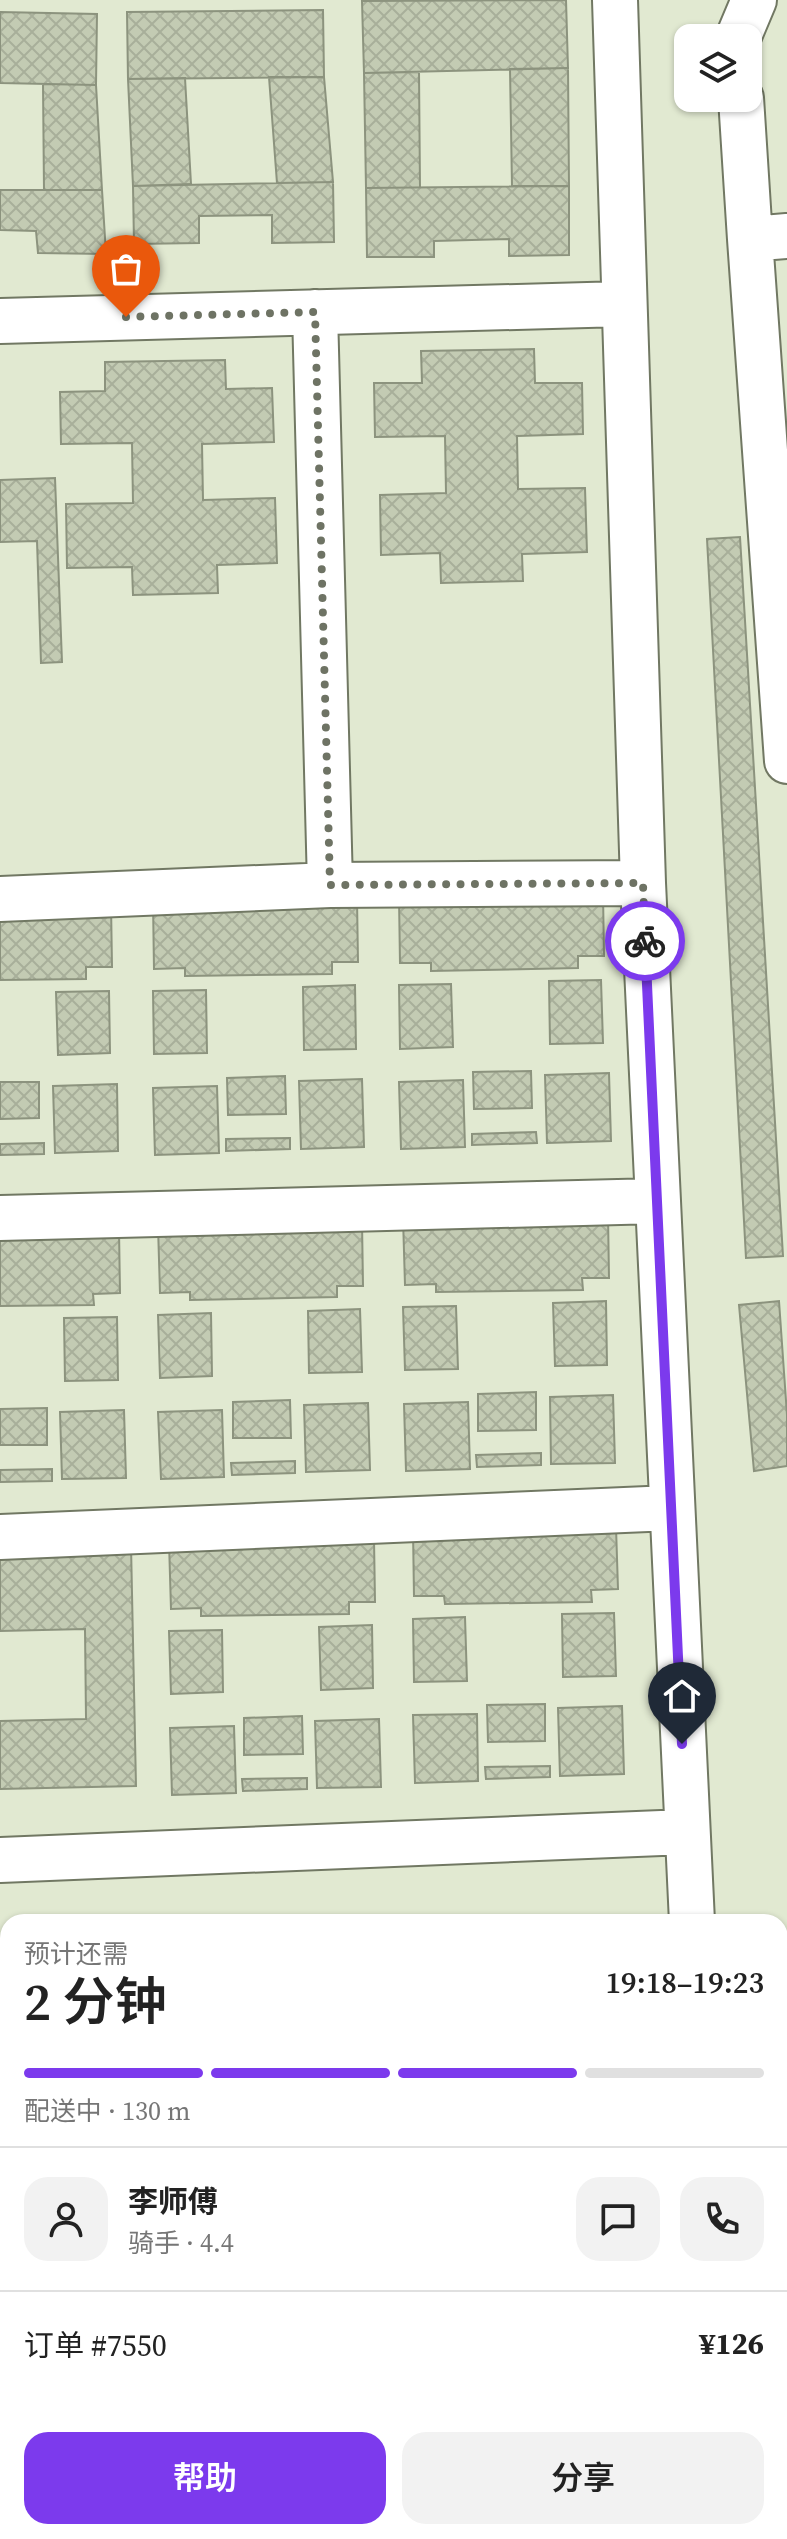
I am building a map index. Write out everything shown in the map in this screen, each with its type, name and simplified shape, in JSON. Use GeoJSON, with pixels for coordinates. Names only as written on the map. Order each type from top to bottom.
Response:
{"type":"FeatureCollection","features":[{"type":"Feature","properties":{"kind":"street"},"geometry":{"type":"LineString","coordinates":[[615,0],[643,883],[691,1914]]}},
{"type":"Feature","properties":{"kind":"street"},"geometry":{"type":"LineString","coordinates":[[744,24],[754,0]]}},
{"type":"Feature","properties":{"kind":"street"},"geometry":{"type":"LineString","coordinates":[[744,112],[768,238],[787,761]]}},
{"type":"Feature","properties":{"kind":"street"},"geometry":{"type":"LineString","coordinates":[[0,321],[623,304]]}},
{"type":"Feature","properties":{"kind":"street"},"geometry":{"type":"LineString","coordinates":[[315,312],[330,885]]}},
{"type":"Feature","properties":{"kind":"street"},"geometry":{"type":"LineString","coordinates":[[0,899],[330,885],[643,883]]}},
{"type":"Feature","properties":{"kind":"street"},"geometry":{"type":"LineString","coordinates":[[0,1218],[658,1201]]}},
{"type":"Feature","properties":{"kind":"street"},"geometry":{"type":"LineString","coordinates":[[0,1537],[671,1508]]}},
{"type":"Feature","properties":{"kind":"street"},"geometry":{"type":"LineString","coordinates":[[0,1860],[686,1832]]}},
{"type":"Feature","properties":{"kind":"building"},"geometry":{"type":"Polygon","coordinates":[[[566,0],[568,68],[364,73],[362,1],[566,0]]]}},
{"type":"Feature","properties":{"kind":"building"},"geometry":{"type":"Polygon","coordinates":[[[323,10],[324,77],[128,79],[127,12],[323,10]]]}},
{"type":"Feature","properties":{"kind":"building"},"geometry":{"type":"Polygon","coordinates":[[[0,12],[97,14],[96,85],[0,83],[0,12]]]}},
{"type":"Feature","properties":{"kind":"building"},"geometry":{"type":"Polygon","coordinates":[[[568,68],[569,186],[512,186],[510,69],[568,68]]]}},
{"type":"Feature","properties":{"kind":"building"},"geometry":{"type":"Polygon","coordinates":[[[419,72],[420,188],[366,188],[364,73],[419,72]]]}},
{"type":"Feature","properties":{"kind":"building"},"geometry":{"type":"Polygon","coordinates":[[[269,77],[324,77],[333,182],[277,183],[269,77]]]}},
{"type":"Feature","properties":{"kind":"building"},"geometry":{"type":"Polygon","coordinates":[[[185,78],[191,184],[133,186],[128,79],[185,78]]]}},
{"type":"Feature","properties":{"kind":"building"},"geometry":{"type":"Polygon","coordinates":[[[43,84],[96,85],[102,190],[44,190],[43,84]]]}},
{"type":"Feature","properties":{"kind":"building"},"geometry":{"type":"Polygon","coordinates":[[[333,182],[334,242],[272,243],[272,215],[199,216],[199,243],[134,244],[133,186],[333,182]]]}},
{"type":"Feature","properties":{"kind":"building"},"geometry":{"type":"Polygon","coordinates":[[[569,186],[569,255],[509,256],[509,239],[434,241],[434,257],[367,257],[366,188],[569,186]]]}},
{"type":"Feature","properties":{"kind":"building"},"geometry":{"type":"Polygon","coordinates":[[[0,190],[102,190],[106,254],[38,253],[36,231],[0,230],[0,190]]]}},
{"type":"Feature","properties":{"kind":"building"},"geometry":{"type":"Polygon","coordinates":[[[534,349],[535,383],[582,383],[583,434],[517,436],[518,489],[585,488],[587,552],[522,554],[523,581],[441,583],[440,553],[381,555],[380,495],[446,493],[445,436],[375,437],[374,383],[422,383],[421,351],[534,349]]]}},
{"type":"Feature","properties":{"kind":"building"},"geometry":{"type":"Polygon","coordinates":[[[225,360],[226,389],[272,388],[274,442],[202,444],[203,500],[275,498],[277,563],[217,565],[218,593],[133,595],[132,567],[67,568],[66,504],[133,503],[132,443],[61,444],[60,392],[105,391],[105,362],[225,360]]]}},
{"type":"Feature","properties":{"kind":"building"},"geometry":{"type":"Polygon","coordinates":[[[55,478],[62,662],[41,663],[37,541],[0,542],[0,480],[55,478]]]}},
{"type":"Feature","properties":{"kind":"building"},"geometry":{"type":"Polygon","coordinates":[[[740,537],[783,1256],[746,1258],[707,539],[740,537]]]}},
{"type":"Feature","properties":{"kind":"building"},"geometry":{"type":"Polygon","coordinates":[[[603,893],[604,956],[578,956],[578,968],[431,971],[431,963],[400,963],[399,897],[603,893]]]}},
{"type":"Feature","properties":{"kind":"building"},"geometry":{"type":"Polygon","coordinates":[[[357,899],[358,962],[332,962],[332,974],[185,976],[185,968],[154,969],[153,902],[357,899]]]}},
{"type":"Feature","properties":{"kind":"building"},"geometry":{"type":"Polygon","coordinates":[[[111,904],[112,967],[86,967],[86,979],[0,980],[0,906],[111,904]]]}},
{"type":"Feature","properties":{"kind":"building"},"geometry":{"type":"Polygon","coordinates":[[[601,980],[603,1043],[550,1044],[549,981],[601,980]]]}},
{"type":"Feature","properties":{"kind":"building"},"geometry":{"type":"Polygon","coordinates":[[[451,984],[453,1047],[400,1049],[399,985],[451,984]]]}},
{"type":"Feature","properties":{"kind":"building"},"geometry":{"type":"Polygon","coordinates":[[[355,985],[356,1049],[304,1050],[303,987],[355,985]]]}},
{"type":"Feature","properties":{"kind":"building"},"geometry":{"type":"Polygon","coordinates":[[[206,990],[207,1053],[154,1054],[153,991],[206,990]]]}},
{"type":"Feature","properties":{"kind":"building"},"geometry":{"type":"Polygon","coordinates":[[[109,991],[110,1053],[58,1055],[56,992],[109,991]]]}},
{"type":"Feature","properties":{"kind":"building"},"geometry":{"type":"Polygon","coordinates":[[[531,1071],[532,1108],[474,1109],[473,1072],[531,1071]]]}},
{"type":"Feature","properties":{"kind":"building"},"geometry":{"type":"Polygon","coordinates":[[[609,1073],[611,1141],[547,1143],[545,1075],[609,1073]]]}},
{"type":"Feature","properties":{"kind":"building"},"geometry":{"type":"Polygon","coordinates":[[[285,1076],[286,1114],[228,1115],[227,1078],[285,1076]]]}},
{"type":"Feature","properties":{"kind":"building"},"geometry":{"type":"Polygon","coordinates":[[[362,1079],[364,1147],[301,1149],[299,1081],[362,1079]]]}},
{"type":"Feature","properties":{"kind":"building"},"geometry":{"type":"Polygon","coordinates":[[[463,1080],[465,1147],[401,1149],[399,1082],[463,1080]]]}},
{"type":"Feature","properties":{"kind":"building"},"geometry":{"type":"Polygon","coordinates":[[[0,1082],[39,1082],[39,1118],[0,1119],[0,1082]]]}},
{"type":"Feature","properties":{"kind":"building"},"geometry":{"type":"Polygon","coordinates":[[[117,1084],[118,1151],[55,1153],[53,1086],[117,1084]]]}},
{"type":"Feature","properties":{"kind":"building"},"geometry":{"type":"Polygon","coordinates":[[[217,1086],[219,1153],[155,1155],[153,1088],[217,1086]]]}},
{"type":"Feature","properties":{"kind":"building"},"geometry":{"type":"Polygon","coordinates":[[[536,1132],[537,1143],[472,1145],[472,1134],[536,1132]]]}},
{"type":"Feature","properties":{"kind":"building"},"geometry":{"type":"Polygon","coordinates":[[[290,1138],[290,1149],[226,1151],[226,1139],[290,1138]]]}},
{"type":"Feature","properties":{"kind":"building"},"geometry":{"type":"Polygon","coordinates":[[[44,1143],[44,1154],[0,1155],[0,1144],[44,1143]]]}},
{"type":"Feature","properties":{"kind":"building"},"geometry":{"type":"Polygon","coordinates":[[[608,1215],[609,1278],[582,1278],[583,1290],[436,1292],[436,1284],[405,1285],[403,1218],[608,1215]]]}},
{"type":"Feature","properties":{"kind":"building"},"geometry":{"type":"Polygon","coordinates":[[[362,1222],[363,1286],[337,1286],[337,1297],[190,1300],[190,1292],[160,1293],[158,1226],[362,1222]]]}},
{"type":"Feature","properties":{"kind":"building"},"geometry":{"type":"Polygon","coordinates":[[[119,1230],[120,1293],[93,1294],[94,1305],[0,1306],[0,1232],[119,1230]]]}},
{"type":"Feature","properties":{"kind":"building"},"geometry":{"type":"Polygon","coordinates":[[[606,1301],[607,1365],[555,1366],[553,1303],[606,1301]]]}},
{"type":"Feature","properties":{"kind":"building"},"geometry":{"type":"Polygon","coordinates":[[[779,1301],[787,1415],[787,1466],[754,1471],[739,1305],[779,1301]]]}},
{"type":"Feature","properties":{"kind":"building"},"geometry":{"type":"Polygon","coordinates":[[[456,1306],[458,1369],[405,1370],[403,1307],[456,1306]]]}},
{"type":"Feature","properties":{"kind":"building"},"geometry":{"type":"Polygon","coordinates":[[[360,1309],[362,1372],[309,1373],[308,1311],[360,1309]]]}},
{"type":"Feature","properties":{"kind":"building"},"geometry":{"type":"Polygon","coordinates":[[[211,1313],[212,1376],[160,1378],[158,1315],[211,1313]]]}},
{"type":"Feature","properties":{"kind":"building"},"geometry":{"type":"Polygon","coordinates":[[[117,1317],[118,1380],[65,1381],[64,1318],[117,1317]]]}},
{"type":"Feature","properties":{"kind":"building"},"geometry":{"type":"Polygon","coordinates":[[[536,1392],[536,1430],[478,1431],[478,1394],[536,1392]]]}},
{"type":"Feature","properties":{"kind":"building"},"geometry":{"type":"Polygon","coordinates":[[[613,1395],[615,1463],[551,1464],[550,1397],[613,1395]]]}},
{"type":"Feature","properties":{"kind":"building"},"geometry":{"type":"Polygon","coordinates":[[[290,1400],[291,1438],[233,1438],[233,1402],[290,1400]]]}},
{"type":"Feature","properties":{"kind":"building"},"geometry":{"type":"Polygon","coordinates":[[[468,1402],[470,1469],[406,1471],[404,1404],[468,1402]]]}},
{"type":"Feature","properties":{"kind":"building"},"geometry":{"type":"Polygon","coordinates":[[[368,1403],[370,1470],[306,1472],[304,1405],[368,1403]]]}},
{"type":"Feature","properties":{"kind":"building"},"geometry":{"type":"Polygon","coordinates":[[[47,1408],[47,1445],[0,1445],[0,1409],[47,1408]]]}},
{"type":"Feature","properties":{"kind":"building"},"geometry":{"type":"Polygon","coordinates":[[[124,1410],[126,1478],[62,1479],[60,1412],[124,1410]]]}},
{"type":"Feature","properties":{"kind":"building"},"geometry":{"type":"Polygon","coordinates":[[[222,1410],[224,1477],[161,1479],[158,1412],[222,1410]]]}},
{"type":"Feature","properties":{"kind":"building"},"geometry":{"type":"Polygon","coordinates":[[[541,1453],[541,1465],[477,1467],[476,1455],[541,1453]]]}},
{"type":"Feature","properties":{"kind":"building"},"geometry":{"type":"Polygon","coordinates":[[[295,1461],[295,1473],[232,1475],[231,1463],[295,1461]]]}},
{"type":"Feature","properties":{"kind":"building"},"geometry":{"type":"Polygon","coordinates":[[[52,1469],[52,1481],[0,1482],[0,1470],[52,1469]]]}},
{"type":"Feature","properties":{"kind":"building"},"geometry":{"type":"Polygon","coordinates":[[[616,1527],[618,1589],[591,1590],[592,1602],[445,1604],[444,1596],[414,1596],[413,1530],[616,1527]]]}},
{"type":"Feature","properties":{"kind":"building"},"geometry":{"type":"Polygon","coordinates":[[[374,1539],[375,1602],[349,1602],[349,1614],[201,1616],[201,1608],[171,1609],[169,1542],[374,1539]]]}},
{"type":"Feature","properties":{"kind":"building"},"geometry":{"type":"Polygon","coordinates":[[[131,1545],[136,1786],[0,1789],[0,1721],[86,1719],[85,1629],[0,1631],[0,1548],[131,1545]]]}},
{"type":"Feature","properties":{"kind":"building"},"geometry":{"type":"Polygon","coordinates":[[[614,1613],[616,1676],[563,1677],[562,1614],[614,1613]]]}},
{"type":"Feature","properties":{"kind":"building"},"geometry":{"type":"Polygon","coordinates":[[[465,1617],[467,1681],[414,1682],[413,1619],[465,1617]]]}},
{"type":"Feature","properties":{"kind":"building"},"geometry":{"type":"Polygon","coordinates":[[[372,1625],[373,1688],[321,1690],[319,1627],[372,1625]]]}},
{"type":"Feature","properties":{"kind":"building"},"geometry":{"type":"Polygon","coordinates":[[[222,1630],[223,1692],[171,1694],[169,1631],[222,1630]]]}},
{"type":"Feature","properties":{"kind":"building"},"geometry":{"type":"Polygon","coordinates":[[[545,1704],[545,1741],[488,1742],[487,1705],[545,1704]]]}},
{"type":"Feature","properties":{"kind":"building"},"geometry":{"type":"Polygon","coordinates":[[[622,1706],[624,1774],[560,1776],[558,1708],[622,1706]]]}},
{"type":"Feature","properties":{"kind":"building"},"geometry":{"type":"Polygon","coordinates":[[[477,1714],[478,1781],[415,1783],[413,1715],[477,1714]]]}},
{"type":"Feature","properties":{"kind":"building"},"geometry":{"type":"Polygon","coordinates":[[[302,1716],[303,1754],[244,1755],[244,1718],[302,1716]]]}},
{"type":"Feature","properties":{"kind":"building"},"geometry":{"type":"Polygon","coordinates":[[[379,1719],[381,1787],[317,1788],[315,1721],[379,1719]]]}},
{"type":"Feature","properties":{"kind":"building"},"geometry":{"type":"Polygon","coordinates":[[[234,1726],[236,1793],[172,1795],[170,1728],[234,1726]]]}},
{"type":"Feature","properties":{"kind":"building"},"geometry":{"type":"Polygon","coordinates":[[[550,1766],[550,1777],[486,1779],[485,1767],[550,1766]]]}},
{"type":"Feature","properties":{"kind":"building"},"geometry":{"type":"Polygon","coordinates":[[[307,1778],[307,1789],[243,1791],[242,1779],[307,1778]]]}},
{"type":"Feature","properties":{"kind":"way so far"},"geometry":{"type":"LineString","coordinates":[[126,317],[315,312],[330,885],[643,883],[645,941]]}},
{"type":"Feature","properties":{"kind":"route"},"geometry":{"type":"LineString","coordinates":[[645,941],[682,1744]]}}]}
